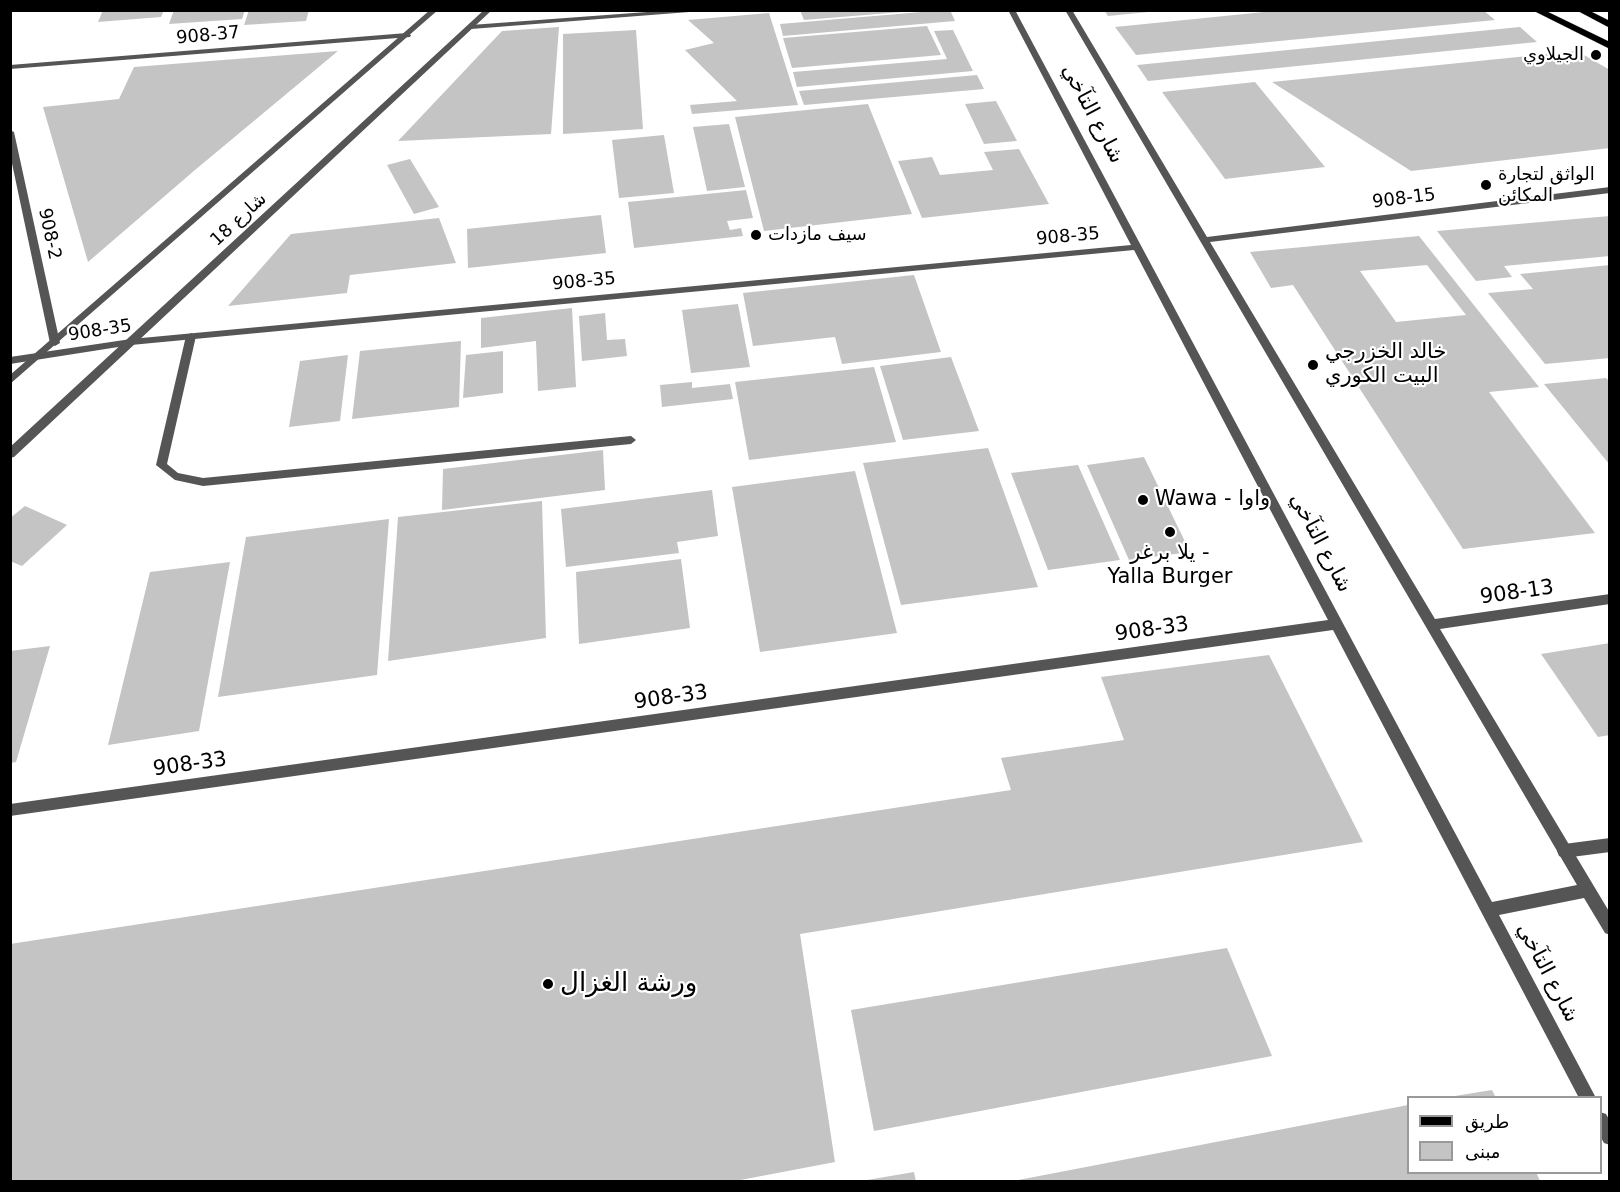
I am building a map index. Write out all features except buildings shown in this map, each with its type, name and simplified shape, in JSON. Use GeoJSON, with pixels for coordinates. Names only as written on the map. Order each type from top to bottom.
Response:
{"type":"FeatureCollection","features":[{"type":"Feature","properties":{"kind":"main road"},"geometry":{"type":"LineString","coordinates":[[1536,10],[1610,46]]}},
{"type":"Feature","properties":{"kind":"main road"},"geometry":{"type":"LineString","coordinates":[[1580,10],[1610,25]]}},
{"type":"Feature","properties":{"kind":"street","name":"شارع 18"},"geometry":{"type":"LineString","coordinates":[[10,381],[435,10]]}},
{"type":"Feature","properties":{"kind":"street","name":"شارع 18"},"geometry":{"type":"LineString","coordinates":[[10,454],[489,10]]}},
{"type":"Feature","properties":{"kind":"street"},"geometry":{"type":"LineString","coordinates":[[471,27],[712,10]]}},
{"type":"Feature","properties":{"kind":"street","name":"شارع التآخي"},"geometry":{"type":"LineString","coordinates":[[1011,10],[1587,1096]]}},
{"type":"Feature","properties":{"kind":"street","name":"شارع التآخي"},"geometry":{"type":"LineString","coordinates":[[1068,10],[1610,928]]}},
{"type":"Feature","properties":{"kind":"street","name":"908-37"},"geometry":{"type":"LineString","coordinates":[[10,67],[407,35]]}},
{"type":"Feature","properties":{"kind":"street","name":"908-2"},"geometry":{"type":"LineString","coordinates":[[10,132],[55,343]]}},
{"type":"Feature","properties":{"kind":"street","name":"908-15"},"geometry":{"type":"LineString","coordinates":[[1203,240],[1610,190]]}},
{"type":"Feature","properties":{"kind":"street","name":"908-35"},"geometry":{"type":"LineString","coordinates":[[10,361],[36,359],[131,342],[1136,247]]}},
{"type":"Feature","properties":{"kind":"street"},"geometry":{"type":"LineString","coordinates":[[191,336],[161,465],[175,476],[202,482],[631,440]]}},
{"type":"Feature","properties":{"kind":"street","name":"908-13"},"geometry":{"type":"LineString","coordinates":[[1431,625],[1610,599]]}},
{"type":"Feature","properties":{"kind":"street","name":"908-33"},"geometry":{"type":"LineString","coordinates":[[10,810],[1337,624]]}},
{"type":"Feature","properties":{"kind":"street"},"geometry":{"type":"LineString","coordinates":[[1564,851],[1610,845]]}},
{"type":"Feature","properties":{"kind":"street"},"geometry":{"type":"LineString","coordinates":[[1488,909],[1587,890]]}},
{"type":"Feature","properties":{"kind":"street"},"geometry":{"type":"LineString","coordinates":[[1602,1123],[1610,1137]]}},
{"type":"Feature","properties":{"kind":"place","name":"الجيلاوي"},"geometry":{"type":"Point","coordinates":[1596,55]}},
{"type":"Feature","properties":{"kind":"place","name":"الواثق لتجارة المكائن"},"geometry":{"type":"Point","coordinates":[1486,185]}},
{"type":"Feature","properties":{"kind":"place","name":"سيف مازدات"},"geometry":{"type":"Point","coordinates":[756,235]}},
{"type":"Feature","properties":{"kind":"place","name":"خالد الخزرجي البيت الكوري"},"geometry":{"type":"Point","coordinates":[1313,365]}},
{"type":"Feature","properties":{"kind":"place","name":"Wawa - واوا"},"geometry":{"type":"Point","coordinates":[1143,500]}},
{"type":"Feature","properties":{"kind":"place","name":"يلا برغر - Yalla Burger"},"geometry":{"type":"Point","coordinates":[1170,532]}},
{"type":"Feature","properties":{"kind":"place","name":"ورشة الغزال"},"geometry":{"type":"Point","coordinates":[548,984]}}]}
